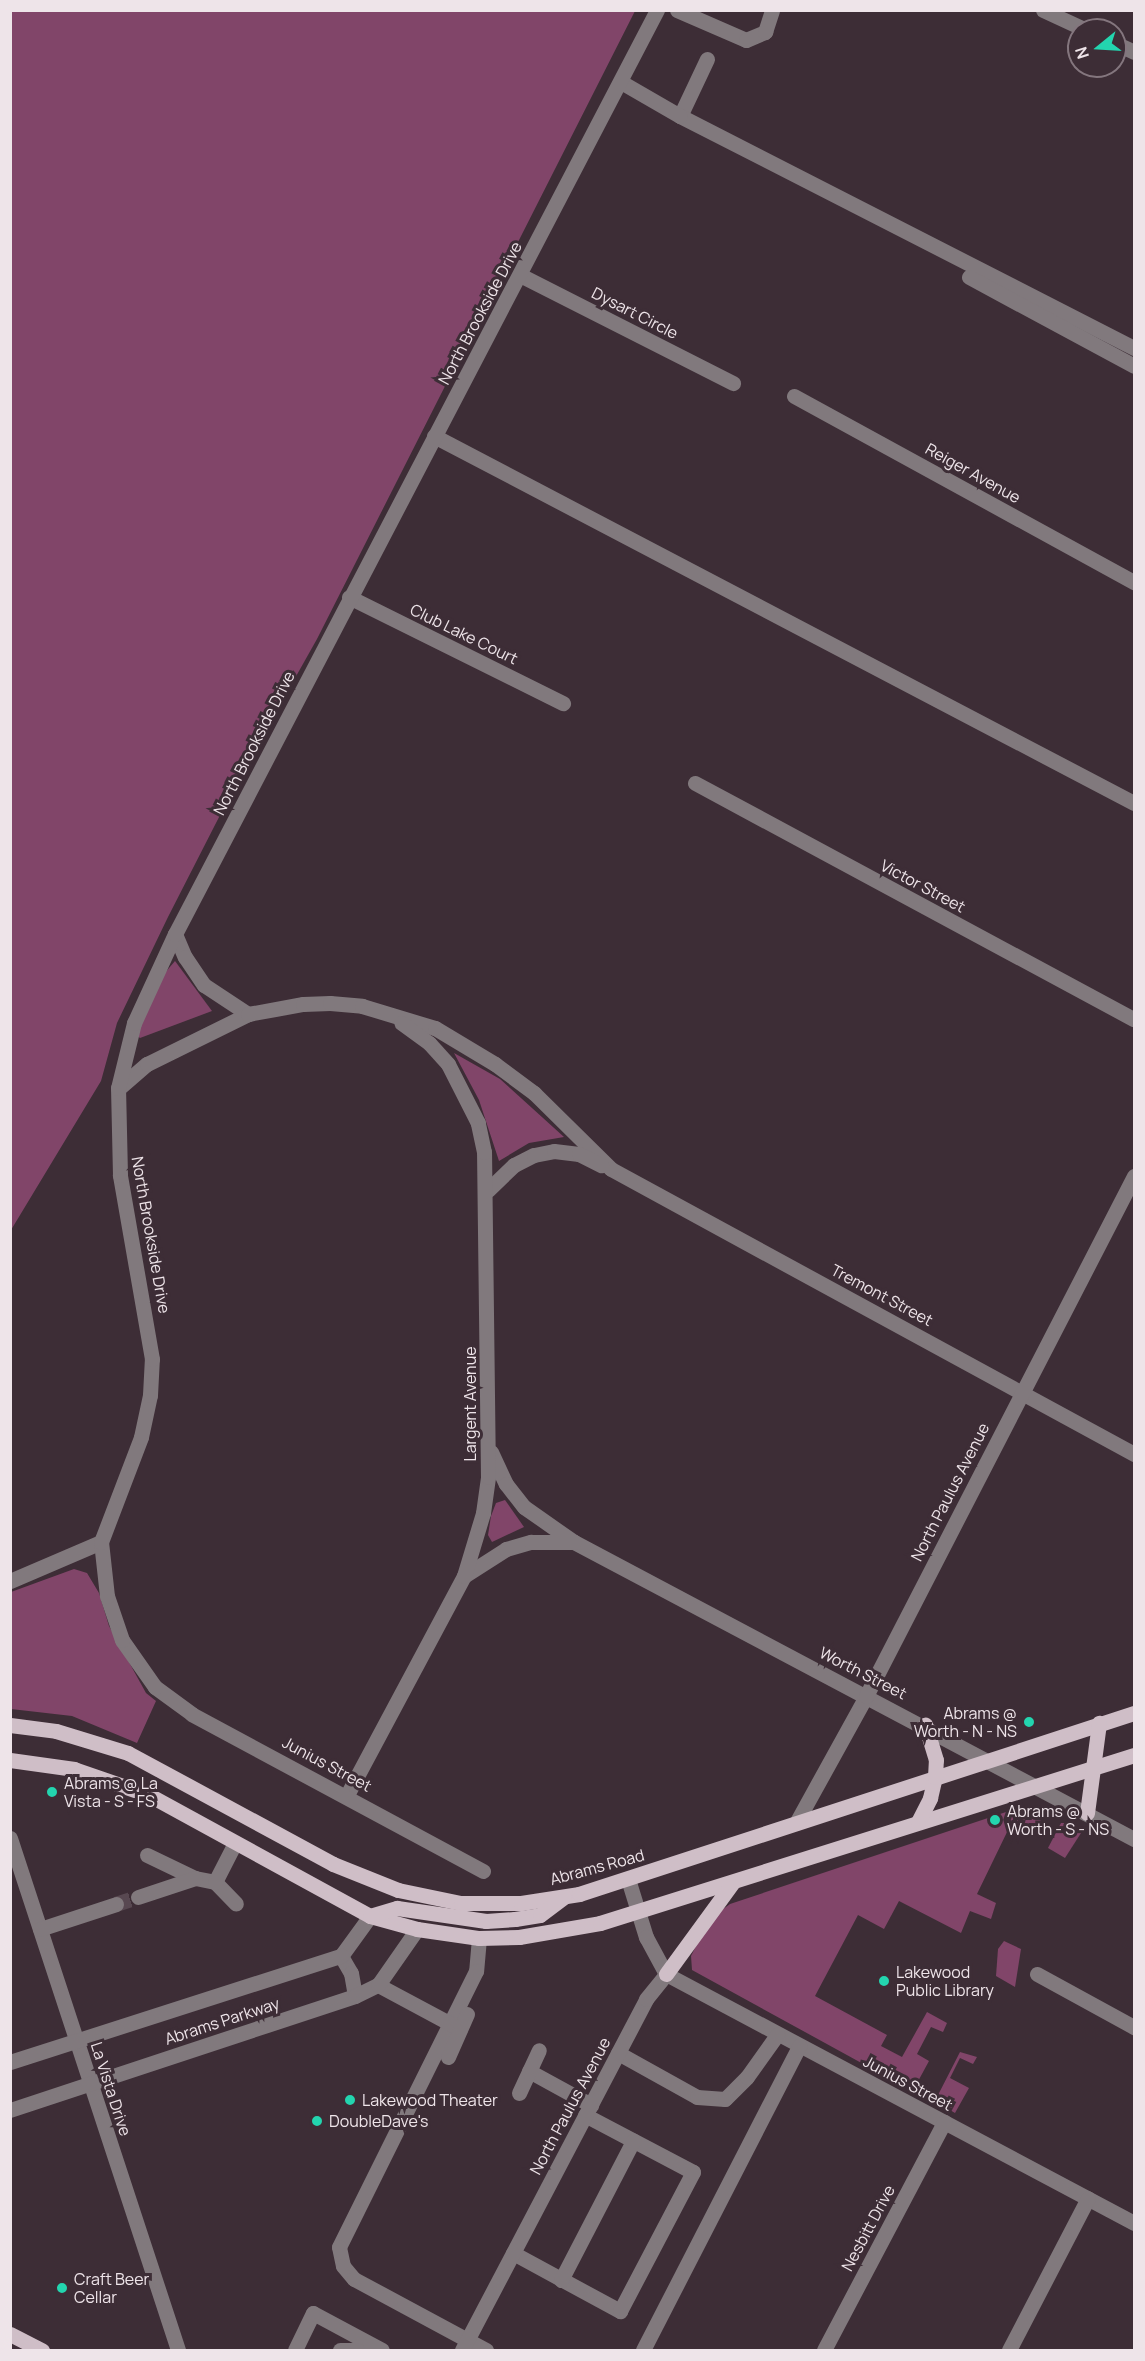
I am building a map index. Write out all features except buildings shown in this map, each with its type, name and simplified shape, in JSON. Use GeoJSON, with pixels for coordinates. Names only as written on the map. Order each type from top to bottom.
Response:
{"type":"FeatureCollection","features":[{"type":"Feature","properties":{"kind":"main road","name":"Abrams Road"},"geometry":{"type":"LineString","coordinates":[[10,1725],[56,1731],[128,1753],[333,1864],[398,1890],[461,1903],[521,1903],[564,1897],[628,1879],[1134,1713]]}},
{"type":"Feature","properties":{"kind":"main road"},"geometry":{"type":"LineString","coordinates":[[1087,1813],[1099,1723]]}},
{"type":"Feature","properties":{"kind":"main road"},"geometry":{"type":"LineString","coordinates":[[918,1822],[930,1798],[935,1777],[936,1760],[924,1725]]}},
{"type":"Feature","properties":{"kind":"main road"},"geometry":{"type":"LineString","coordinates":[[10,1760],[105,1777],[149,1795],[370,1916],[417,1929],[479,1938],[562,1932],[638,1912],[1134,1755]]}},
{"type":"Feature","properties":{"kind":"main road"},"geometry":{"type":"LineString","coordinates":[[666,1974],[733,1882]]}},
{"type":"Feature","properties":{"kind":"main road"},"geometry":{"type":"LineString","coordinates":[[370,1916],[397,1908],[486,1921],[515,1919],[540,1915],[564,1897]]}},
{"type":"Feature","properties":{"kind":"main road"},"geometry":{"type":"LineString","coordinates":[[10,2334],[42,2350]]}},
{"type":"Feature","properties":{"kind":"street","name":"North Brookside Drive"},"geometry":{"type":"LineString","coordinates":[[155,1687],[139,1668],[114,1623],[107,1596],[102,1542],[141,1437],[152,1359],[120,1175],[118,1088],[134,1023],[176,934],[349,597],[657,10]]}},
{"type":"Feature","properties":{"kind":"street"},"geometry":{"type":"LineString","coordinates":[[677,10],[746,40],[765,32],[772,10]]}},
{"type":"Feature","properties":{"kind":"street"},"geometry":{"type":"LineString","coordinates":[[1043,10],[1067,21]]}},
{"type":"Feature","properties":{"kind":"street"},"geometry":{"type":"LineString","coordinates":[[680,116],[707,58]]}},
{"type":"Feature","properties":{"kind":"street"},"geometry":{"type":"LineString","coordinates":[[621,82],[680,116],[1134,348]]}},
{"type":"Feature","properties":{"kind":"street","name":"Dysart Circle"},"geometry":{"type":"LineString","coordinates":[[520,274],[733,383]]}},
{"type":"Feature","properties":{"kind":"street"},"geometry":{"type":"LineString","coordinates":[[969,277],[1134,366]]}},
{"type":"Feature","properties":{"kind":"street","name":"Reiger Avenue"},"geometry":{"type":"LineString","coordinates":[[794,396],[1134,582]]}},
{"type":"Feature","properties":{"kind":"street"},"geometry":{"type":"LineString","coordinates":[[434,436],[1134,803]]}},
{"type":"Feature","properties":{"kind":"street","name":"Club Lake Court"},"geometry":{"type":"LineString","coordinates":[[349,597],[563,703]]}},
{"type":"Feature","properties":{"kind":"street","name":"Victor Street"},"geometry":{"type":"LineString","coordinates":[[695,783],[1134,1019]]}},
{"type":"Feature","properties":{"kind":"street"},"geometry":{"type":"LineString","coordinates":[[176,934],[185,957],[204,985],[248,1014]]}},
{"type":"Feature","properties":{"kind":"street","name":"Tremont Street"},"geometry":{"type":"LineString","coordinates":[[118,1088],[147,1064],[248,1014],[330,1003],[362,1006],[435,1028],[495,1064],[534,1093],[611,1169]]}},
{"type":"Feature","properties":{"kind":"street","name":"Largent Avenue"},"geometry":{"type":"LineString","coordinates":[[347,1795],[464,1576],[483,1513],[489,1449],[488,1190],[478,1123],[462,1088],[429,1043],[392,1016]]}},
{"type":"Feature","properties":{"kind":"street","name":"Tremont Street"},"geometry":{"type":"LineString","coordinates":[[488,1190],[514,1165],[554,1151],[579,1154],[611,1169],[1134,1454]]}},
{"type":"Feature","properties":{"kind":"street","name":"North Paulus Avenue"},"geometry":{"type":"LineString","coordinates":[[796,1823],[866,1696],[1134,1176]]}},
{"type":"Feature","properties":{"kind":"street","name":"Worth Street"},"geometry":{"type":"LineString","coordinates":[[489,1449],[506,1484],[524,1507],[574,1542],[924,1725],[1134,1839]]}},
{"type":"Feature","properties":{"kind":"street"},"geometry":{"type":"LineString","coordinates":[[10,1581],[102,1542]]}},
{"type":"Feature","properties":{"kind":"street","name":"Worth Street"},"geometry":{"type":"LineString","coordinates":[[464,1576],[506,1549],[531,1542],[574,1542]]}},
{"type":"Feature","properties":{"kind":"street","name":"Junius Street"},"geometry":{"type":"LineString","coordinates":[[155,1687],[192,1714],[347,1795],[483,1871]]}},
{"type":"Feature","properties":{"kind":"street","name":"La Vista Drive"},"geometry":{"type":"LineString","coordinates":[[10,1838],[178,2350]]}},
{"type":"Feature","properties":{"kind":"street"},"geometry":{"type":"LineString","coordinates":[[215,1882],[235,1843]]}},
{"type":"Feature","properties":{"kind":"street"},"geometry":{"type":"LineString","coordinates":[[147,1855],[195,1878],[215,1882],[236,1904]]}},
{"type":"Feature","properties":{"kind":"street"},"geometry":{"type":"LineString","coordinates":[[138,1897],[195,1878]]}},
{"type":"Feature","properties":{"kind":"street"},"geometry":{"type":"LineString","coordinates":[[628,1879],[638,1912],[666,1974]]}},
{"type":"Feature","properties":{"kind":"street"},"geometry":{"type":"LineString","coordinates":[[40,1929],[116,1904]]}},
{"type":"Feature","properties":{"kind":"street"},"geometry":{"type":"LineString","coordinates":[[355,1996],[351,1973],[341,1956],[370,1916]]}},
{"type":"Feature","properties":{"kind":"street","name":"Abrams Parkway"},"geometry":{"type":"LineString","coordinates":[[10,2110],[355,1996],[378,1985],[417,1929]]}},
{"type":"Feature","properties":{"kind":"street"},"geometry":{"type":"LineString","coordinates":[[479,1938],[476,1971],[455,2026],[339,2247],[343,2266],[354,2280],[465,2346],[486,2350]]}},
{"type":"Feature","properties":{"kind":"street","name":"Abrams Parkway"},"geometry":{"type":"LineString","coordinates":[[10,2062],[341,1956]]}},
{"type":"Feature","properties":{"kind":"street","name":"North Paulus Avenue"},"geometry":{"type":"LineString","coordinates":[[465,2346],[646,1999],[666,1974]]}},
{"type":"Feature","properties":{"kind":"street","name":"Junius Street"},"geometry":{"type":"LineString","coordinates":[[666,1974],[1134,2223]]}},
{"type":"Feature","properties":{"kind":"street"},"geometry":{"type":"LineString","coordinates":[[1037,1974],[1134,2027]]}},
{"type":"Feature","properties":{"kind":"street"},"geometry":{"type":"LineString","coordinates":[[378,1985],[455,2026]]}},
{"type":"Feature","properties":{"kind":"street"},"geometry":{"type":"LineString","coordinates":[[448,2057],[455,2026],[467,2014]]}},
{"type":"Feature","properties":{"kind":"street"},"geometry":{"type":"LineString","coordinates":[[618,2053],[698,2097],[725,2099],[747,2077],[777,2035]]}},
{"type":"Feature","properties":{"kind":"street"},"geometry":{"type":"LineString","coordinates":[[643,2350],[799,2046]]}},
{"type":"Feature","properties":{"kind":"street"},"geometry":{"type":"LineString","coordinates":[[519,2093],[539,2050]]}},
{"type":"Feature","properties":{"kind":"street"},"geometry":{"type":"LineString","coordinates":[[513,2253],[620,2311],[693,2172],[633,2141],[529,2071]]}},
{"type":"Feature","properties":{"kind":"street","name":"Nesbitt Drive"},"geometry":{"type":"LineString","coordinates":[[824,2350],[944,2122]]}},
{"type":"Feature","properties":{"kind":"street"},"geometry":{"type":"LineString","coordinates":[[561,2280],[633,2141]]}},
{"type":"Feature","properties":{"kind":"street"},"geometry":{"type":"LineString","coordinates":[[1009,2350],[1088,2198]]}},
{"type":"Feature","properties":{"kind":"street"},"geometry":{"type":"LineString","coordinates":[[295,2350],[313,2313],[382,2350]]}},
{"type":"Feature","properties":{"kind":"street"},"geometry":{"type":"LineString","coordinates":[[340,2350],[357,2350]]}},
{"type":"Feature","properties":{"kind":"shaded area"},"geometry":{"type":"Polygon","coordinates":[[[11,10],[635,11],[317,639],[240,776],[168,917],[117,1023],[101,1081],[11,1230],[11,10]]]}},
{"type":"Feature","properties":{"kind":"shaded area"},"geometry":{"type":"Polygon","coordinates":[[[175,961],[212,1011],[140,1038],[136,1035],[151,989],[175,961]]]}},
{"type":"Feature","properties":{"kind":"shaded area"},"geometry":{"type":"Polygon","coordinates":[[[454,1053],[500,1079],[564,1137],[529,1143],[499,1161],[479,1100],[454,1053]]]}},
{"type":"Feature","properties":{"kind":"shaded area"},"geometry":{"type":"Polygon","coordinates":[[[505,1500],[524,1527],[492,1542],[488,1535],[491,1516],[496,1503],[505,1500]]]}},
{"type":"Feature","properties":{"kind":"shaded area"},"geometry":{"type":"Polygon","coordinates":[[[74,1569],[87,1573],[99,1593],[109,1626],[146,1693],[156,1701],[137,1743],[72,1716],[11,1709],[11,1592],[74,1569]]]}},
{"type":"Feature","properties":{"kind":"shaded area"},"geometry":{"type":"Polygon","coordinates":[[[1034,1809],[1042,1818],[1032,1836],[1009,1828],[977,1894],[996,1903],[991,1919],[970,1911],[961,1933],[899,1901],[884,1929],[858,1915],[815,1996],[887,2035],[881,2046],[902,2057],[927,2012],[947,2023],[943,2032],[931,2027],[917,2054],[929,2061],[916,2085],[907,2088],[692,1970],[691,1956],[703,1932],[715,1915],[730,1904],[1009,1811],[1034,1809]]]}},
{"type":"Feature","properties":{"kind":"shaded area"},"geometry":{"type":"Polygon","coordinates":[[[1061,1823],[1068,1823],[1081,1833],[1065,1858],[1048,1848],[1061,1823]]]}},
{"type":"Feature","properties":{"kind":"shaded area"},"geometry":{"type":"Polygon","coordinates":[[[1004,1941],[1021,1949],[1015,1987],[996,1976],[998,1949],[1004,1941]]]}},
{"type":"Feature","properties":{"kind":"shaded area"},"geometry":{"type":"Polygon","coordinates":[[[960,2052],[977,2057],[973,2064],[960,2058],[950,2078],[969,2088],[955,2113],[938,2103],[937,2097],[960,2052]]]}},
{"type":"Feature","properties":{"kind":"tunnel"},"geometry":{"type":"LineString","coordinates":[[116,1904],[138,1897]]}},
{"type":"Feature","properties":{"kind":"place","name":"Abrams @ Worth - N - NS"},"geometry":{"type":"Point","coordinates":[1029,1722]}},
{"type":"Feature","properties":{"kind":"place","name":"Abrams @ La Vista - S - FS"},"geometry":{"type":"Point","coordinates":[52,1792]}},
{"type":"Feature","properties":{"kind":"place","name":"Abrams @ Worth - S - NS"},"geometry":{"type":"Point","coordinates":[995,1820]}},
{"type":"Feature","properties":{"kind":"place","name":"Lakewood Public Library"},"geometry":{"type":"Point","coordinates":[884,1981]}},
{"type":"Feature","properties":{"kind":"place","name":"Lakewood Theater"},"geometry":{"type":"Point","coordinates":[350,2100]}},
{"type":"Feature","properties":{"kind":"place","name":"DoubleDave's"},"geometry":{"type":"Point","coordinates":[317,2121]}},
{"type":"Feature","properties":{"kind":"place","name":"Craft Beer Cellar"},"geometry":{"type":"Point","coordinates":[62,2288]}}]}
